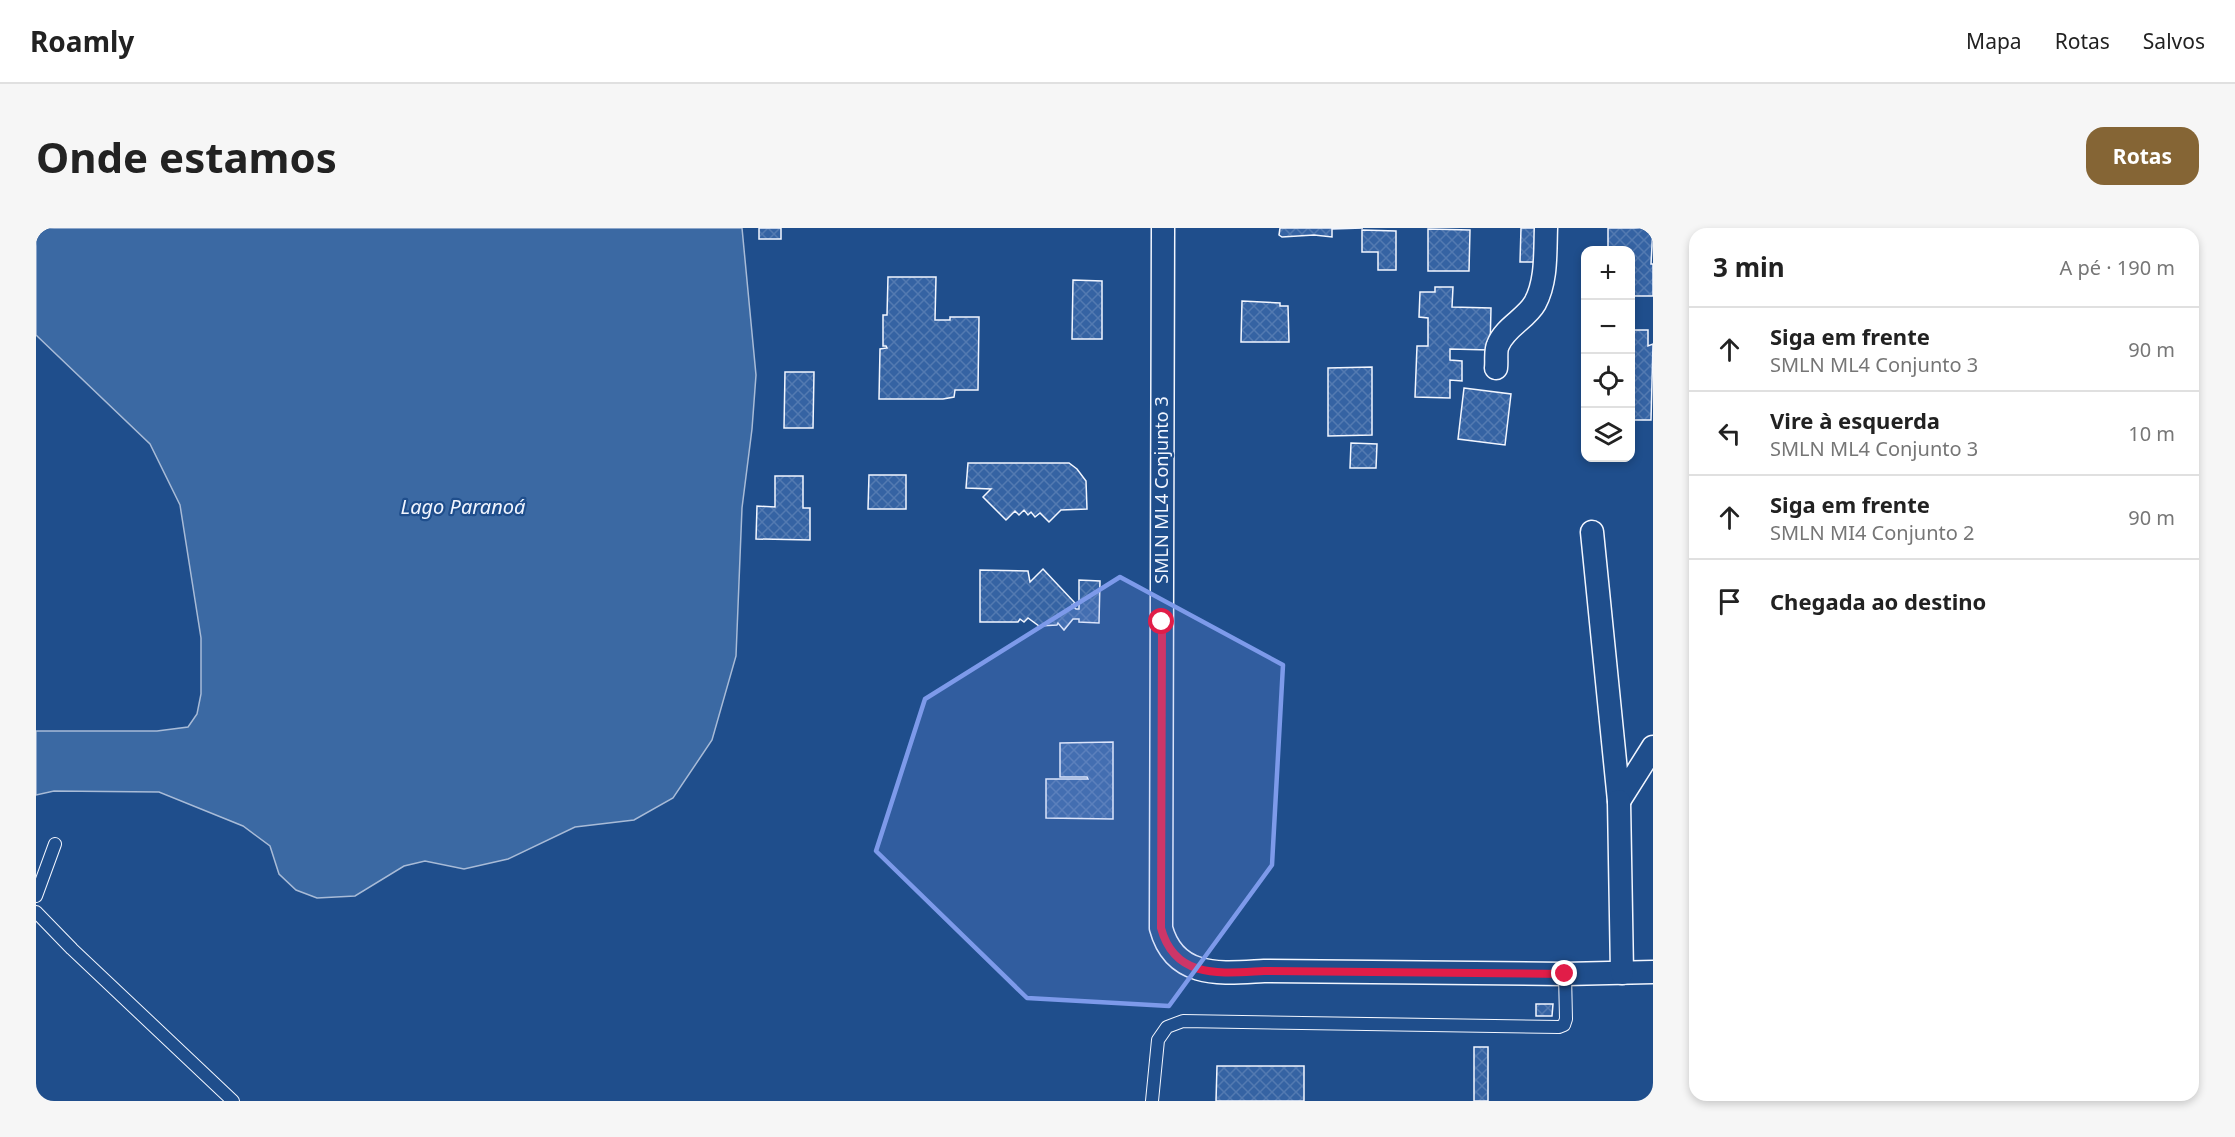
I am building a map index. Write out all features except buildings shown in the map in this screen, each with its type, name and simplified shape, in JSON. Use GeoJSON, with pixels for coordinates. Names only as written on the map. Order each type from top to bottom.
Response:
{"type":"FeatureCollection","features":[{"type":"Feature","properties":{"kind":"street","name":"SMLN ML4 Conjunto 3"},"geometry":{"type":"LineString","coordinates":[[1163,228],[1161,928],[1164,939],[1178,956],[1197,970],[1216,973],[1264,971],[1565,974]]}},
{"type":"Feature","properties":{"kind":"street"},"geometry":{"type":"LineString","coordinates":[[1496,368],[1497,345],[1508,330],[1525,316],[1535,303],[1542,283],[1546,228]]}},
{"type":"Feature","properties":{"kind":"street"},"geometry":{"type":"LineString","coordinates":[[1592,532],[1619,801],[1622,973]]}},
{"type":"Feature","properties":{"kind":"street"},"geometry":{"type":"LineString","coordinates":[[1619,801],[1653,747]]}},
{"type":"Feature","properties":{"kind":"street"},"geometry":{"type":"LineString","coordinates":[[1565,974],[1653,972]]}},
{"type":"Feature","properties":{"kind":"lane"},"geometry":{"type":"LineString","coordinates":[[36,896],[55,844]]}},
{"type":"Feature","properties":{"kind":"lane"},"geometry":{"type":"LineString","coordinates":[[36,912],[233,1101]]}},
{"type":"Feature","properties":{"kind":"lane"},"geometry":{"type":"LineString","coordinates":[[1152,1101],[1158,1040],[1167,1027],[1183,1021],[1559,1028],[1564,1025],[1566,1019],[1565,974]]}},
{"type":"Feature","properties":{"kind":"highlighted area"},"geometry":{"type":"Polygon","coordinates":[[[1120,577],[1283,665],[1272,865],[1169,1006],[1027,998],[876,851],[925,699],[1120,577]]]}},
{"type":"Feature","properties":{"kind":"water","name":"Lago Paranoá"},"geometry":{"type":"Polygon","coordinates":[[[36,228],[742,228],[756,375],[742,508],[736,656],[712,740],[673,798],[634,820],[575,827],[508,859],[464,869],[425,861],[404,866],[355,896],[317,898],[296,890],[279,874],[270,846],[243,826],[159,792],[54,791],[36,795],[36,731],[157,731],[188,727],[197,714],[201,694],[201,638],[180,505],[150,444],[36,335],[36,228]]]}},
{"type":"Feature","properties":{"kind":"route"},"geometry":{"type":"LineString","coordinates":[[1162,622],[1161,928],[1164,939],[1172,951],[1197,970],[1216,973],[1264,971],[1565,974]]}}]}
